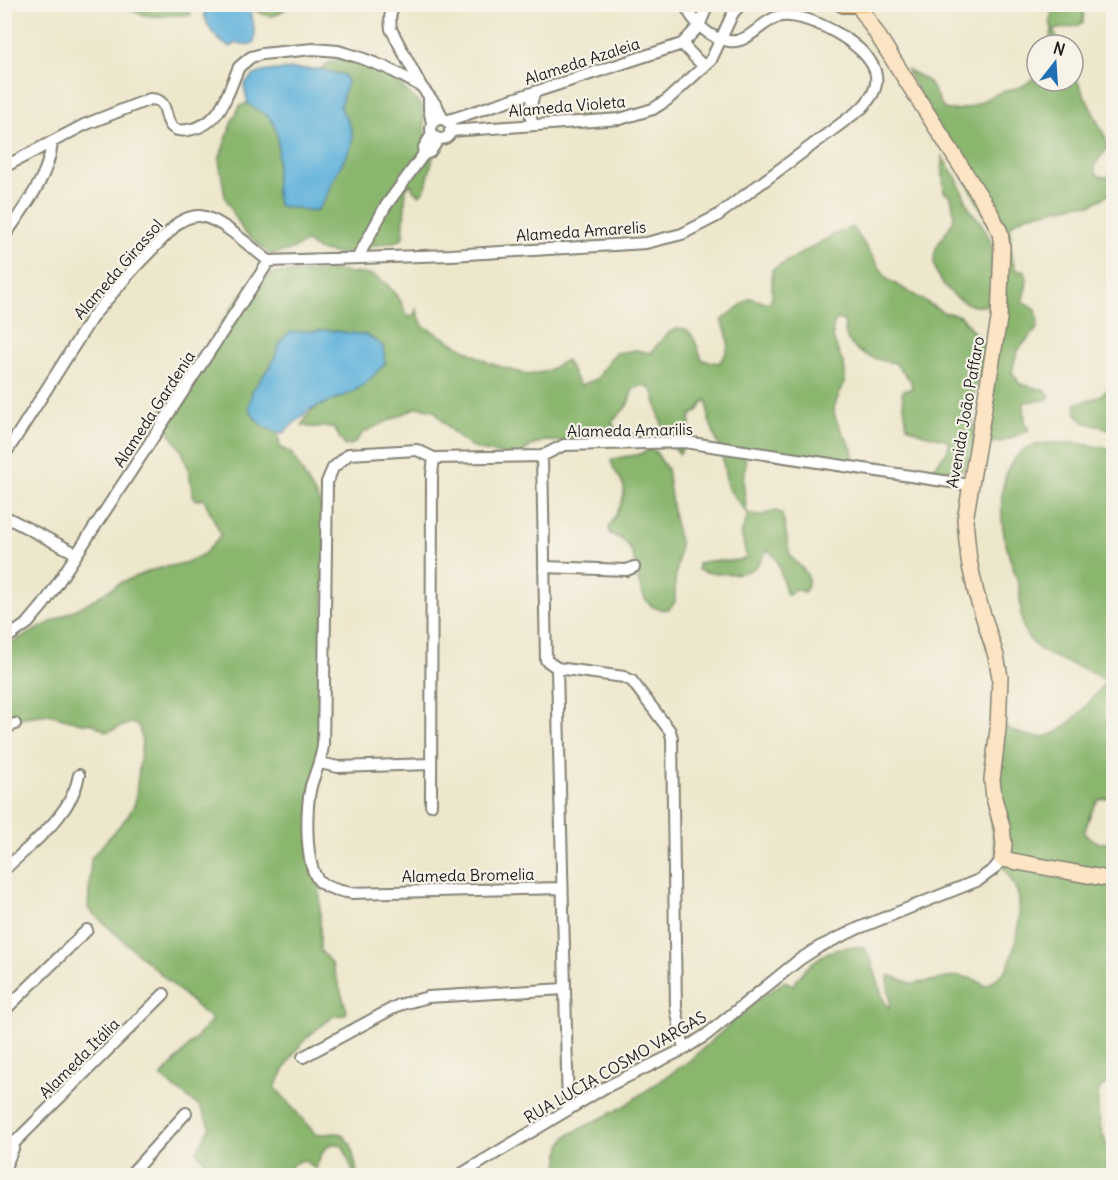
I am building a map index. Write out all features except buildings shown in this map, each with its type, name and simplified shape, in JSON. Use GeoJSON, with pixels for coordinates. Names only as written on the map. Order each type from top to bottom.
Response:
{"type":"FeatureCollection","features":[{"type":"Feature","properties":{"kind":"street"},"geometry":{"type":"LineString","coordinates":[[268,261],[315,261],[358,257],[385,207],[423,156],[430,152],[440,128],[437,106],[421,86],[391,29],[390,19],[395,4]]}},
{"type":"Feature","properties":{"kind":"street"},"geometry":{"type":"LineString","coordinates":[[685,4],[699,26],[722,40]]}},
{"type":"Feature","properties":{"kind":"street","name":"Alameda Azaleia"},"geometry":{"type":"LineString","coordinates":[[440,128],[534,93],[682,44],[699,26],[708,4]]}},
{"type":"Feature","properties":{"kind":"street","name":"Alameda Violeta"},"geometry":{"type":"LineString","coordinates":[[440,128],[532,125],[620,119],[638,115],[667,100],[704,67],[716,53],[733,14],[741,4]]}},
{"type":"Feature","properties":{"kind":"street","name":"Avenida João Paffaro"},"geometry":{"type":"LineString","coordinates":[[856,5],[990,212],[1000,232],[1003,263],[999,319],[965,520],[969,561],[976,593],[996,656],[1000,677],[998,729],[992,780],[1002,827],[1004,845],[1002,859]]}},
{"type":"Feature","properties":{"kind":"street","name":"Alameda Amarelis"},"geometry":{"type":"LineString","coordinates":[[358,257],[451,255],[646,243],[682,234],[717,216],[862,108],[871,98],[875,88],[877,76],[874,67],[854,45],[837,33],[799,17],[788,16],[774,19],[741,40],[722,40]]}},
{"type":"Feature","properties":{"kind":"street"},"geometry":{"type":"LineString","coordinates":[[682,44],[704,67]]}},
{"type":"Feature","properties":{"kind":"street"},"geometry":{"type":"LineString","coordinates":[[4,167],[84,125],[150,99],[159,100],[165,106],[170,123],[175,129],[193,130],[217,115],[223,107],[243,62],[262,54],[313,49],[338,51],[387,68],[421,86]]}},
{"type":"Feature","properties":{"kind":"street"},"geometry":{"type":"LineString","coordinates":[[532,125],[531,110],[534,93]]}},
{"type":"Feature","properties":{"kind":"street"},"geometry":{"type":"LineString","coordinates":[[4,237],[46,171],[52,143]]}},
{"type":"Feature","properties":{"kind":"street","name":"Alameda Girassol"},"geometry":{"type":"LineString","coordinates":[[4,456],[93,316],[136,266],[178,223],[186,218],[204,216],[221,225],[268,261]]}},
{"type":"Feature","properties":{"kind":"street","name":"Alameda Gardenia"},"geometry":{"type":"LineString","coordinates":[[4,640],[28,623],[36,613],[268,261]]}},
{"type":"Feature","properties":{"kind":"street","name":"Alameda Amarilis"},"geometry":{"type":"LineString","coordinates":[[333,468],[349,454],[417,450],[434,458],[542,456],[564,445],[685,442],[970,485]]}},
{"type":"Feature","properties":{"kind":"street"},"geometry":{"type":"LineString","coordinates":[[542,456],[546,660],[556,668],[624,676],[632,681],[670,731],[676,1008],[684,1049]]}},
{"type":"Feature","properties":{"kind":"street"},"geometry":{"type":"LineString","coordinates":[[431,805],[432,474],[434,458]]}},
{"type":"Feature","properties":{"kind":"street","name":"Alameda Bromelia"},"geometry":{"type":"LineString","coordinates":[[333,468],[327,483],[323,746],[310,793],[308,842],[310,864],[314,873],[322,883],[335,890],[351,893],[561,888]]}},
{"type":"Feature","properties":{"kind":"street"},"geometry":{"type":"LineString","coordinates":[[4,516],[77,554]]}},
{"type":"Feature","properties":{"kind":"street"},"geometry":{"type":"LineString","coordinates":[[543,567],[627,570],[634,567]]}},
{"type":"Feature","properties":{"kind":"street"},"geometry":{"type":"LineString","coordinates":[[556,668],[567,1110]]}},
{"type":"Feature","properties":{"kind":"street"},"geometry":{"type":"LineString","coordinates":[[320,763],[338,767],[431,764]]}},
{"type":"Feature","properties":{"kind":"street"},"geometry":{"type":"LineString","coordinates":[[4,870],[64,810],[74,795],[79,775]]}},
{"type":"Feature","properties":{"kind":"street"},"geometry":{"type":"LineString","coordinates":[[1002,859],[1113,880]]}},
{"type":"Feature","properties":{"kind":"street","name":"RUA LUCIA COSMO VARGAS"},"geometry":{"type":"LineString","coordinates":[[458,1176],[604,1088],[684,1049],[706,1035],[799,960],[819,947],[859,928],[979,880],[994,869],[1002,859]]}},
{"type":"Feature","properties":{"kind":"street"},"geometry":{"type":"LineString","coordinates":[[4,1011],[87,930]]}},
{"type":"Feature","properties":{"kind":"street"},"geometry":{"type":"LineString","coordinates":[[303,1057],[399,1005],[415,999],[564,989]]}},
{"type":"Feature","properties":{"kind":"street","name":"Alameda Itália"},"geometry":{"type":"LineString","coordinates":[[4,1153],[164,994]]}},
{"type":"Feature","properties":{"kind":"street"},"geometry":{"type":"LineString","coordinates":[[129,1176],[186,1113]]}},
{"type":"Feature","properties":{"kind":"street","name":"Alameda Itália"},"geometry":{"type":"LineString","coordinates":[[5,1173],[15,1143]]}},
{"type":"Feature","properties":{"kind":"green space"},"geometry":{"type":"Polygon","coordinates":[[[1054,4],[1084,5],[1083,22],[1077,26],[1053,30],[1054,33],[1051,33],[1050,20],[1054,4]]]}},
{"type":"Feature","properties":{"kind":"green space"},"geometry":{"type":"Polygon","coordinates":[[[124,5],[185,5],[191,15],[148,16],[132,11],[124,5]]]}},
{"type":"Feature","properties":{"kind":"green space"},"geometry":{"type":"Polygon","coordinates":[[[246,5],[289,5],[284,11],[268,16],[246,5]]]}},
{"type":"Feature","properties":{"kind":"green space"},"geometry":{"type":"Polygon","coordinates":[[[357,51],[387,72],[421,105],[424,115],[425,139],[433,157],[426,187],[420,195],[413,190],[411,184],[406,188],[401,240],[339,254],[318,250],[306,242],[290,250],[271,255],[243,231],[225,197],[219,160],[232,121],[240,106],[317,72],[329,63],[357,51]]]}},
{"type":"Feature","properties":{"kind":"green space"},"geometry":{"type":"Polygon","coordinates":[[[906,69],[928,81],[944,109],[960,110],[1025,84],[1025,93],[1083,93],[1106,139],[1107,149],[1095,164],[1095,172],[1099,176],[1107,177],[1113,172],[1113,192],[1091,205],[1079,204],[1027,216],[1010,227],[1010,246],[1014,266],[1017,271],[1024,270],[1027,277],[1022,301],[1036,310],[1038,318],[1035,332],[1018,350],[1012,372],[1020,384],[1044,390],[1050,396],[1047,400],[1024,402],[1025,424],[1029,430],[1004,441],[991,443],[988,371],[984,369],[976,384],[973,397],[974,441],[970,457],[961,471],[955,475],[948,478],[932,474],[932,470],[948,450],[949,443],[945,439],[920,433],[907,426],[902,393],[905,389],[912,389],[911,381],[895,363],[875,359],[857,350],[847,338],[844,321],[837,319],[833,326],[833,333],[843,362],[845,377],[834,412],[851,447],[854,459],[849,461],[827,454],[798,457],[743,452],[746,463],[743,480],[747,513],[727,487],[722,455],[709,420],[707,400],[698,411],[691,415],[689,430],[680,454],[665,433],[653,391],[644,385],[633,389],[627,406],[612,422],[615,428],[642,438],[600,443],[544,441],[531,446],[515,459],[470,446],[453,432],[434,410],[418,407],[364,432],[353,444],[345,446],[333,427],[302,425],[309,413],[364,372],[277,426],[280,447],[292,454],[326,514],[320,763],[312,785],[310,864],[320,881],[320,950],[332,964],[347,1011],[345,1015],[333,1016],[305,1039],[275,1087],[316,1135],[342,1134],[351,1145],[358,1175],[353,1172],[343,1146],[332,1144],[325,1149],[316,1169],[303,1160],[293,1164],[287,1175],[205,1175],[212,1169],[197,1152],[210,1126],[200,1107],[161,1077],[212,1020],[88,909],[91,858],[128,816],[135,803],[142,742],[139,726],[131,723],[107,732],[94,724],[48,714],[5,720],[5,646],[88,603],[122,582],[152,570],[185,563],[204,554],[221,535],[204,499],[197,500],[193,496],[183,453],[165,425],[162,405],[211,340],[240,296],[256,282],[275,273],[335,271],[372,275],[386,283],[400,300],[406,314],[410,317],[415,314],[416,309],[423,326],[489,363],[528,375],[547,371],[566,360],[580,386],[597,379],[616,353],[636,350],[651,353],[668,334],[679,328],[690,333],[696,342],[702,360],[718,363],[726,354],[728,343],[721,321],[750,298],[766,303],[772,300],[772,270],[835,234],[853,227],[887,279],[943,312],[961,316],[982,343],[989,345],[997,306],[974,306],[957,298],[943,284],[935,267],[936,249],[954,216],[951,197],[944,192],[942,157],[957,179],[970,210],[989,237],[993,251],[994,280],[1004,252],[906,69]]]}},
{"type":"Feature","properties":{"kind":"green space"},"geometry":{"type":"Polygon","coordinates":[[[1113,386],[1113,430],[1084,422],[1076,414],[1075,404],[1098,397],[1113,386]]]}},
{"type":"Feature","properties":{"kind":"green space"},"geometry":{"type":"Polygon","coordinates":[[[1074,443],[1113,449],[1113,797],[1098,800],[1084,834],[1099,843],[1113,842],[1113,1077],[1099,1090],[1098,1099],[1101,1129],[1110,1158],[1105,1169],[1099,1176],[557,1176],[561,1145],[568,1135],[621,1108],[689,1061],[756,1001],[785,981],[793,985],[807,968],[823,955],[841,948],[863,947],[871,960],[884,1001],[889,1008],[887,983],[889,975],[913,984],[959,976],[974,979],[986,986],[1004,972],[1015,945],[1019,899],[998,857],[991,819],[999,723],[1009,729],[1035,737],[1056,733],[1072,720],[1106,681],[1038,648],[1026,634],[1022,622],[1019,587],[1008,553],[1002,522],[1002,492],[1010,466],[1018,455],[1031,446],[1074,443]]]}},
{"type":"Feature","properties":{"kind":"green space"},"geometry":{"type":"Polygon","coordinates":[[[649,449],[655,451],[667,469],[680,544],[675,602],[669,609],[657,609],[643,596],[632,552],[624,541],[610,534],[609,528],[624,493],[622,482],[611,461],[640,454],[649,449]]]}},
{"type":"Feature","properties":{"kind":"green space"},"geometry":{"type":"Polygon","coordinates":[[[775,511],[781,513],[791,556],[807,575],[808,584],[804,592],[796,589],[787,595],[777,560],[768,549],[758,564],[749,571],[726,574],[698,570],[698,564],[704,562],[735,561],[747,558],[741,533],[747,513],[759,516],[775,511]]]}},
{"type":"Feature","properties":{"kind":"water"},"geometry":{"type":"Polygon","coordinates":[[[206,4],[250,5],[255,34],[254,42],[250,45],[237,43],[230,47],[225,44],[207,23],[204,10],[206,4]]]}},
{"type":"Feature","properties":{"kind":"water"},"geometry":{"type":"Polygon","coordinates":[[[319,69],[344,75],[347,82],[340,107],[351,127],[352,142],[325,198],[316,211],[279,206],[276,196],[278,148],[275,126],[267,115],[248,104],[244,86],[258,73],[319,69]]]}},
{"type":"Feature","properties":{"kind":"water"},"geometry":{"type":"Polygon","coordinates":[[[328,330],[367,335],[383,346],[385,364],[353,392],[309,410],[283,433],[262,425],[249,408],[252,391],[273,362],[284,337],[291,332],[328,330]]]}}]}
